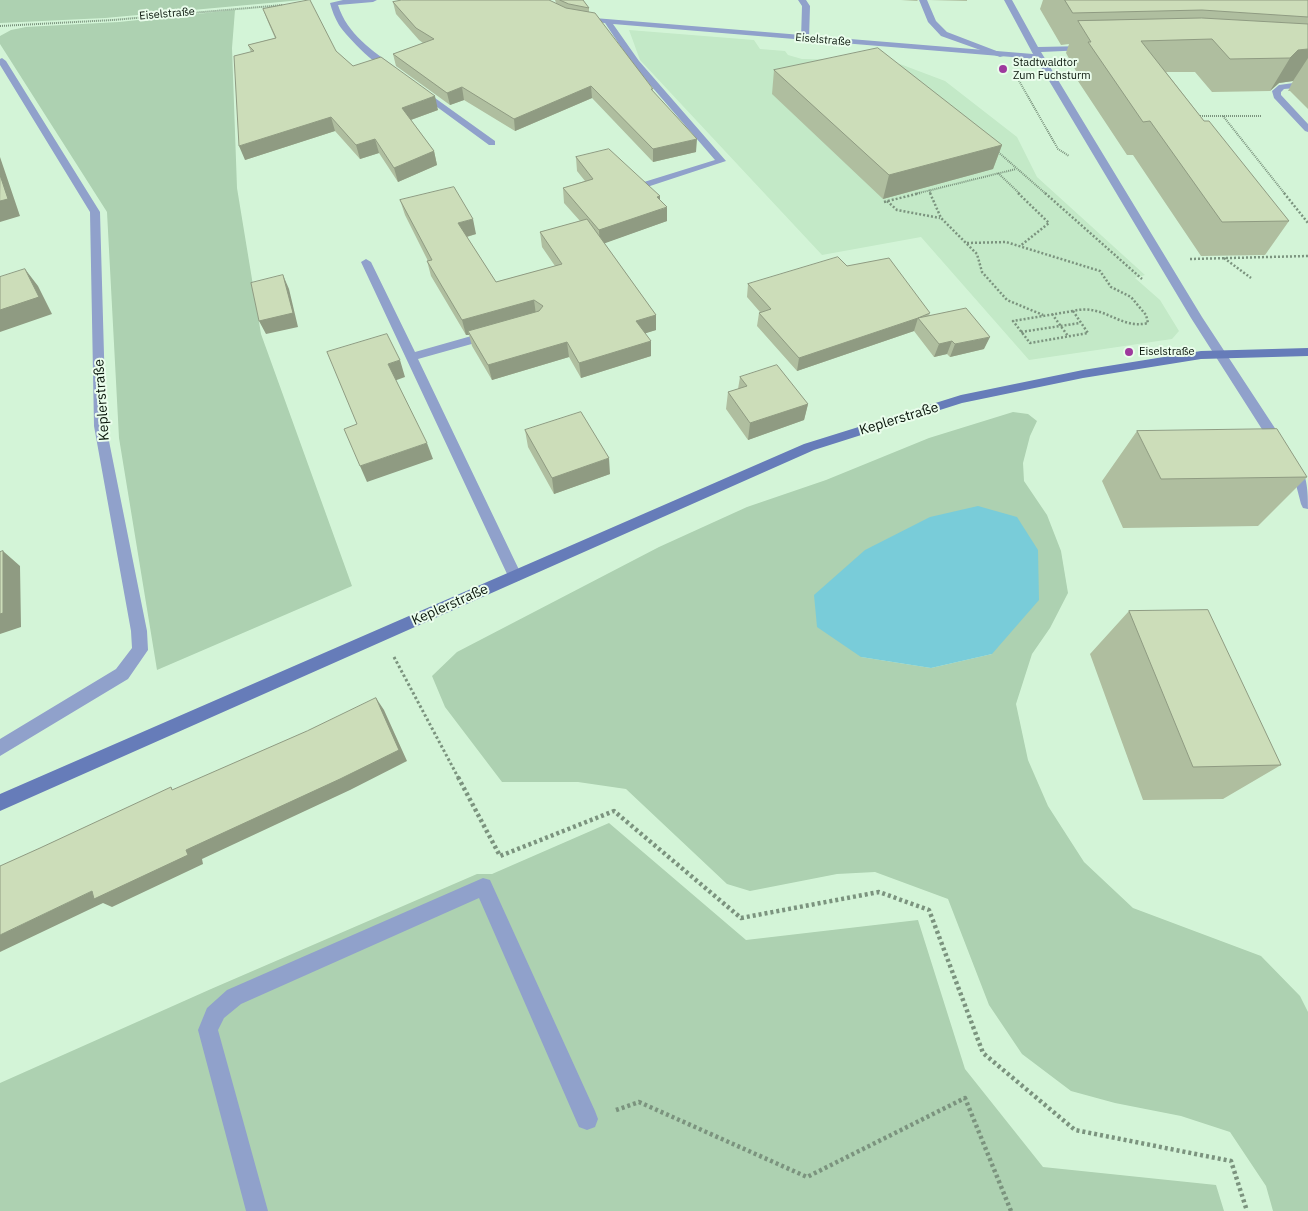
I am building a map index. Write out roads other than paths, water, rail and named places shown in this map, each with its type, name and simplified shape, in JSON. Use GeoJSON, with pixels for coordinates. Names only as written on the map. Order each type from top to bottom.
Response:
{"type":"FeatureCollection","features":[{"type":"Feature","properties":{"kind":"street"},"geometry":{"type":"LineString","coordinates":[[373,0],[334,3],[336,12],[359,45],[398,74]]}},
{"type":"Feature","properties":{"kind":"street"},"geometry":{"type":"LineString","coordinates":[[802,0],[806,6],[805,39]]}},
{"type":"Feature","properties":{"kind":"street"},"geometry":{"type":"LineString","coordinates":[[923,0],[932,22],[944,34],[1003,55]]}},
{"type":"Feature","properties":{"kind":"street"},"geometry":{"type":"LineString","coordinates":[[1008,0],[1037,54],[1220,355],[1300,475],[1308,504]]}},
{"type":"Feature","properties":{"kind":"street","name":"Eiselstraße"},"geometry":{"type":"LineString","coordinates":[[572,18],[1003,55],[1037,54],[1094,48]]}},
{"type":"Feature","properties":{"kind":"street"},"geometry":{"type":"LineString","coordinates":[[608,22],[636,63],[721,161],[647,184]]}},
{"type":"Feature","properties":{"kind":"street","name":"Keplerstraße"},"geometry":{"type":"LineString","coordinates":[[0,748],[122,674],[140,650],[139,631],[100,426],[95,212],[2,61]]}},
{"type":"Feature","properties":{"kind":"street"},"geometry":{"type":"LineString","coordinates":[[1308,84],[1282,87],[1276,91],[1277,96],[1308,129]]}},
{"type":"Feature","properties":{"kind":"street"},"geometry":{"type":"LineString","coordinates":[[414,86],[492,143]]}},
{"type":"Feature","properties":{"kind":"street"},"geometry":{"type":"LineString","coordinates":[[366,262],[515,576]]}},
{"type":"Feature","properties":{"kind":"street"},"geometry":{"type":"LineString","coordinates":[[411,357],[501,331]]}},
{"type":"Feature","properties":{"kind":"street","name":"Keplerstraße"},"geometry":{"type":"LineString","coordinates":[[0,803],[809,447],[961,399],[1136,364],[1201,356],[1308,352]]}},
{"type":"Feature","properties":{"kind":"street"},"geometry":{"type":"LineString","coordinates":[[257,1211],[208,1030],[210,1019],[221,1006],[234,997],[483,887],[587,1119]]}},
{"type":"Feature","properties":{"kind":"water"},"geometry":{"type":"Polygon","coordinates":[[[978,506],[1017,517],[1038,550],[1039,600],[992,654],[931,668],[861,657],[817,627],[814,595],[865,550],[930,517],[978,506]]]}},
{"type":"Feature","properties":{"kind":"place","name":"Stadtwaldtor Zum Fuchsturm"},"geometry":{"type":"Point","coordinates":[1003,69]}},
{"type":"Feature","properties":{"kind":"place","name":"Eiselstraße"},"geometry":{"type":"Point","coordinates":[1129,352]}}]}
